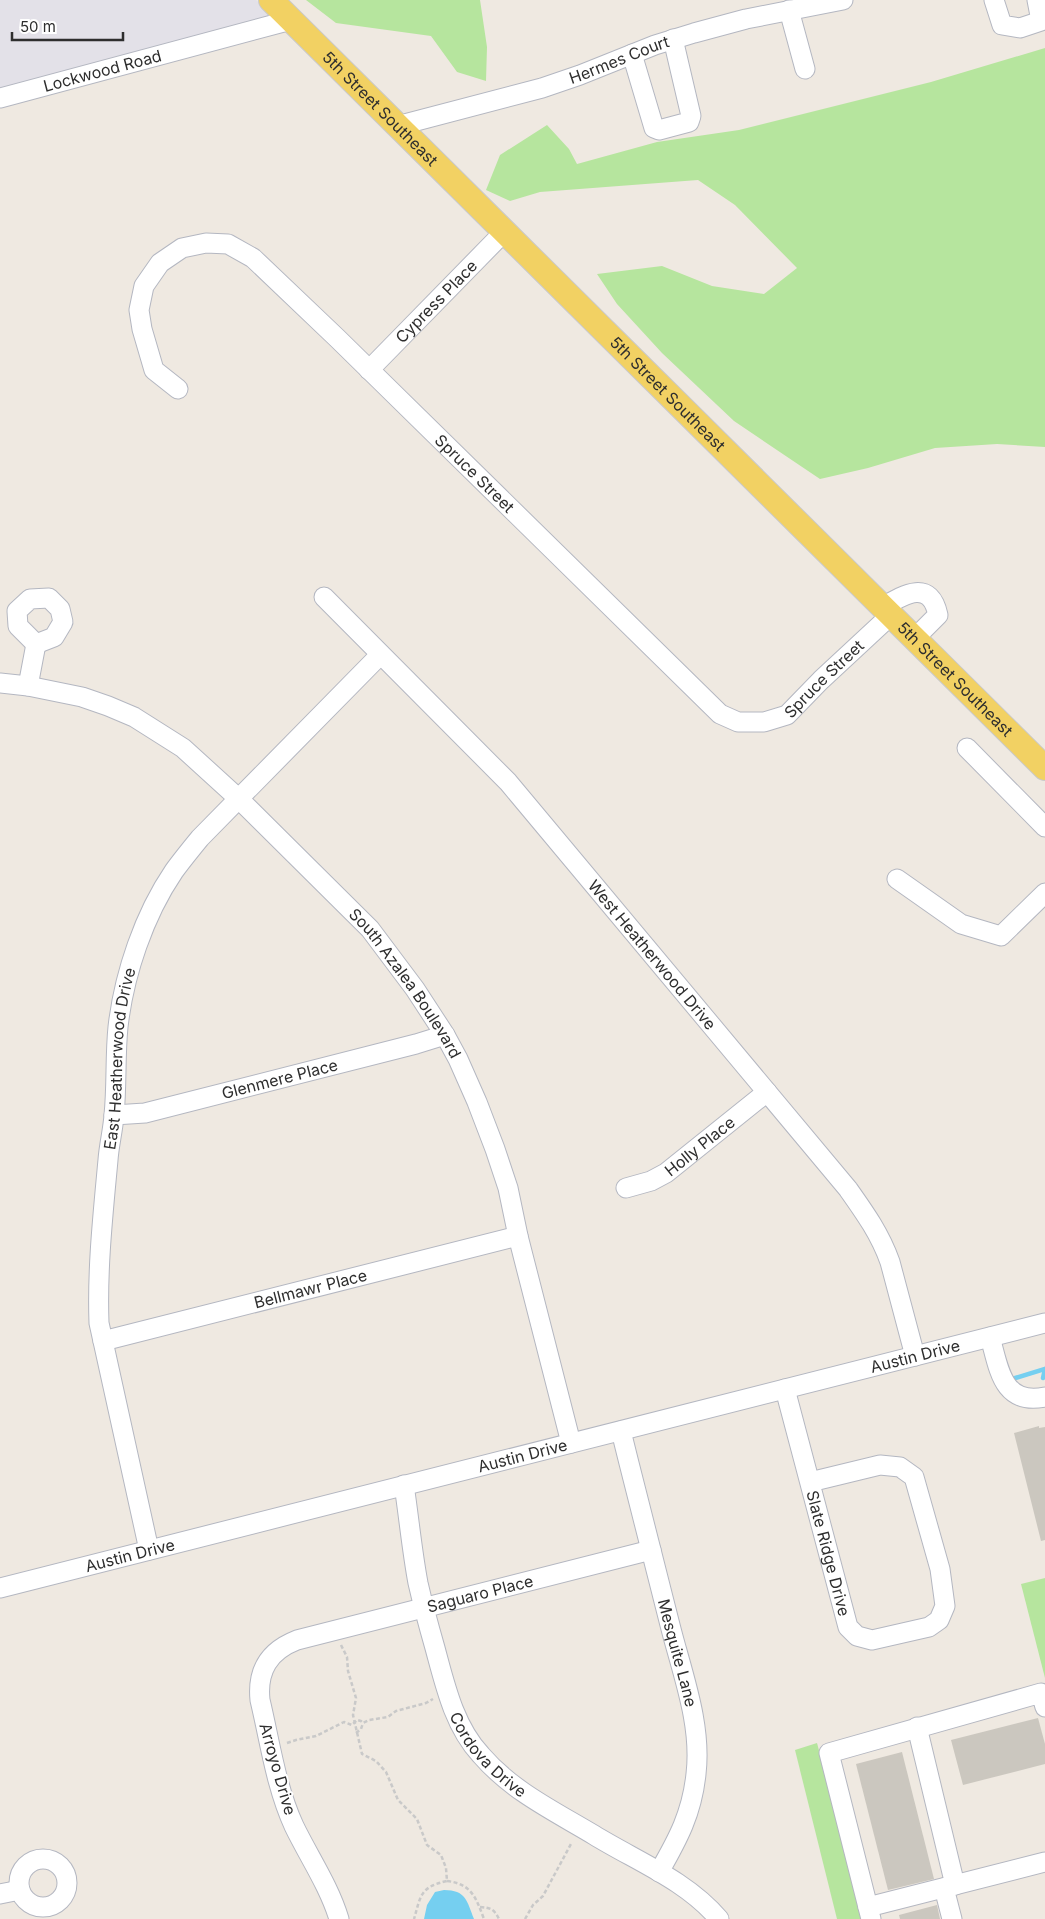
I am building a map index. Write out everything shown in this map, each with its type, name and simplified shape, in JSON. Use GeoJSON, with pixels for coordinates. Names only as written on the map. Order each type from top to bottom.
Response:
{"type":"FeatureCollection","features":[{"type":"Feature","properties":{"kind":"main road","name":"5th Street Southeast"},"geometry":{"type":"LineString","coordinates":[[271,0],[914,639],[1041,755]]}},
{"type":"Feature","properties":{"kind":"street","name":"Hermes Court"},"geometry":{"type":"LineString","coordinates":[[397,126],[542,88],[673,40],[746,20],[843,0]]}},
{"type":"Feature","properties":{"kind":"street"},"geometry":{"type":"LineString","coordinates":[[994,0],[1002,25],[1020,28],[1041,21],[1037,0]]}},
{"type":"Feature","properties":{"kind":"street"},"geometry":{"type":"LineString","coordinates":[[789,10],[805,69]]}},
{"type":"Feature","properties":{"kind":"street","name":"Lockwood Road"},"geometry":{"type":"LineString","coordinates":[[0,98],[291,20]]}},
{"type":"Feature","properties":{"kind":"street"},"geometry":{"type":"LineString","coordinates":[[632,54],[654,128],[659,130],[689,122],[691,116],[673,40]]}},
{"type":"Feature","properties":{"kind":"street","name":"Cypress Place"},"geometry":{"type":"LineString","coordinates":[[369,370],[504,232]]}},
{"type":"Feature","properties":{"kind":"street","name":"Spruce Street"},"geometry":{"type":"LineString","coordinates":[[178,388],[154,370],[142,329],[139,310],[144,286],[160,263],[182,248],[206,243],[228,244],[253,258],[720,714],[738,722],[764,722],[787,715],[903,596],[918,593],[928,594],[936,602],[938,615],[914,639]]}},
{"type":"Feature","properties":{"kind":"street","name":"West Heatherwood Drive"},"geometry":{"type":"LineString","coordinates":[[324,597],[508,782],[848,1189],[877,1230],[890,1262],[915,1356]]}},
{"type":"Feature","properties":{"kind":"street"},"geometry":{"type":"LineString","coordinates":[[28,686],[36,644]]}},
{"type":"Feature","properties":{"kind":"street","name":"East Heatherwood Drive"},"geometry":{"type":"LineString","coordinates":[[150,1550],[99,1323],[98,1299],[108,1158],[114,1114],[118,1029],[122,998],[129,970],[162,892],[174,872],[200,838],[380,655]]}},
{"type":"Feature","properties":{"kind":"street","name":"South Azalea Boulevard"},"geometry":{"type":"LineString","coordinates":[[0,683],[28,686],[82,697],[134,718],[183,748],[239,799],[370,929],[415,989],[445,1035],[477,1102],[495,1149],[508,1188],[518,1236],[570,1444]]}},
{"type":"Feature","properties":{"kind":"street"},"geometry":{"type":"LineString","coordinates":[[967,748],[1045,827]]}},
{"type":"Feature","properties":{"kind":"street"},"geometry":{"type":"LineString","coordinates":[[897,879],[961,924],[1001,936],[1045,893]]}},
{"type":"Feature","properties":{"kind":"street","name":"Glenmere Place"},"geometry":{"type":"LineString","coordinates":[[114,1114],[145,1113],[445,1035]]}},
{"type":"Feature","properties":{"kind":"street","name":"Holly Place"},"geometry":{"type":"LineString","coordinates":[[626,1188],[651,1181],[666,1173],[767,1092]]}},
{"type":"Feature","properties":{"kind":"street","name":"Bellmawr Place"},"geometry":{"type":"LineString","coordinates":[[103,1341],[518,1236]]}},
{"type":"Feature","properties":{"kind":"street","name":"Austin Drive"},"geometry":{"type":"LineString","coordinates":[[0,1588],[1045,1324]]}},
{"type":"Feature","properties":{"kind":"street"},"geometry":{"type":"LineString","coordinates":[[990,1337],[1002,1380],[1011,1390],[1029,1399],[1045,1397]]}},
{"type":"Feature","properties":{"kind":"street","name":"Slate Ridge Drive"},"geometry":{"type":"LineString","coordinates":[[785,1389],[848,1627],[857,1636],[872,1640],[930,1627],[939,1620],[945,1606],[940,1569],[914,1478],[900,1467],[880,1465],[810,1482]]}},
{"type":"Feature","properties":{"kind":"street","name":"Mesquite Lane"},"geometry":{"type":"LineString","coordinates":[[621,1431],[691,1706],[697,1756],[692,1798],[686,1822],[659,1872]]}},
{"type":"Feature","properties":{"kind":"street","name":"Cordova Drive"},"geometry":{"type":"LineString","coordinates":[[404,1485],[418,1583],[424,1607],[444,1685],[459,1722],[468,1738],[493,1767],[514,1787],[659,1872],[702,1902],[719,1919]]}},
{"type":"Feature","properties":{"kind":"street","name":"Saguaro Place"},"geometry":{"type":"LineString","coordinates":[[310,1637],[651,1550]]}},
{"type":"Feature","properties":{"kind":"street","name":"Arroyo Drive"},"geometry":{"type":"LineString","coordinates":[[310,1637],[284,1645],[273,1653],[260,1677],[260,1700],[289,1813],[322,1877],[339,1919]]}},
{"type":"Feature","properties":{"kind":"street"},"geometry":{"type":"LineString","coordinates":[[1045,1707],[1041,1693],[829,1753],[870,1913],[950,1887],[1045,1862]]}},
{"type":"Feature","properties":{"kind":"street"},"geometry":{"type":"LineString","coordinates":[[917,1727],[950,1887],[952,1919]]}},
{"type":"Feature","properties":{"kind":"street"},"geometry":{"type":"LineString","coordinates":[[0,1894],[20,1890]]}},
{"type":"Feature","properties":{"kind":"path"},"geometry":{"type":"LineString","coordinates":[[336,1630],[337,1641],[347,1657],[348,1671],[356,1698],[353,1715],[362,1754],[376,1761],[386,1772],[398,1800],[417,1818],[427,1845],[441,1855],[446,1868],[447,1880]]}},
{"type":"Feature","properties":{"kind":"path"},"geometry":{"type":"LineString","coordinates":[[356,1733],[361,1729],[363,1723],[369,1720],[388,1717],[396,1711],[426,1703],[434,1698],[449,1697]]}},
{"type":"Feature","properties":{"kind":"path"},"geometry":{"type":"LineString","coordinates":[[271,1748],[316,1736],[344,1722],[352,1725],[357,1720],[361,1720],[363,1723]]}},
{"type":"Feature","properties":{"kind":"path"},"geometry":{"type":"LineString","coordinates":[[526,1919],[533,1905],[542,1896],[580,1827]]}},
{"type":"Feature","properties":{"kind":"path"},"geometry":{"type":"LineString","coordinates":[[414,1919],[419,1898],[426,1888],[447,1880],[458,1882],[470,1890],[480,1907],[484,1919]]}},
{"type":"Feature","properties":{"kind":"path"},"geometry":{"type":"LineString","coordinates":[[480,1907],[489,1907],[499,1919]]}},
{"type":"Feature","properties":{"kind":"shaded area"},"geometry":{"type":"Polygon","coordinates":[[[0,0],[256,0],[275,18],[0,89],[0,0]]]}},
{"type":"Feature","properties":{"kind":"green space"},"geometry":{"type":"Polygon","coordinates":[[[306,0],[480,0],[487,47],[486,81],[457,72],[431,36],[336,23],[306,0]]]}},
{"type":"Feature","properties":{"kind":"green space"},"geometry":{"type":"Polygon","coordinates":[[[1045,48],[1045,447],[997,444],[935,448],[868,468],[820,479],[734,421],[662,353],[617,304],[597,274],[662,266],[712,286],[764,294],[797,268],[735,205],[698,180],[540,192],[510,201],[486,190],[500,155],[547,125],[569,149],[577,164],[657,142],[739,130],[931,82],[1045,48]]]}},
{"type":"Feature","properties":{"kind":"green space"},"geometry":{"type":"Polygon","coordinates":[[[1045,1578],[1045,1678],[1021,1584],[1045,1578]]]}},
{"type":"Feature","properties":{"kind":"green space"},"geometry":{"type":"Polygon","coordinates":[[[817,1743],[864,1919],[837,1919],[795,1750],[817,1743]]]}},
{"type":"Feature","properties":{"kind":"water"},"geometry":{"type":"Polygon","coordinates":[[[444,1890],[461,1894],[465,1898],[474,1919],[424,1919],[427,1905],[435,1892],[444,1890]]]}},
{"type":"Feature","properties":{"kind":"building"},"geometry":{"type":"Polygon","coordinates":[[[1039,1426],[1039,1428],[1045,1427],[1045,1540],[1041,1541],[1014,1433],[1039,1426]]]}},
{"type":"Feature","properties":{"kind":"building"},"geometry":{"type":"Polygon","coordinates":[[[1038,1718],[1045,1744],[1045,1764],[963,1785],[951,1740],[1038,1718]]]}},
{"type":"Feature","properties":{"kind":"building"},"geometry":{"type":"Polygon","coordinates":[[[902,1752],[934,1879],[888,1890],[856,1764],[902,1752]]]}},
{"type":"Feature","properties":{"kind":"building"},"geometry":{"type":"Polygon","coordinates":[[[937,1905],[940,1919],[900,1919],[899,1915],[937,1905]]]}},
{"type":"Feature","properties":{"kind":"waterway"},"geometry":{"type":"LineString","coordinates":[[1043,1378],[1045,1369]]}},
{"type":"Feature","properties":{"kind":"waterway"},"geometry":{"type":"LineString","coordinates":[[1012,1379],[1045,1369]]}}]}
